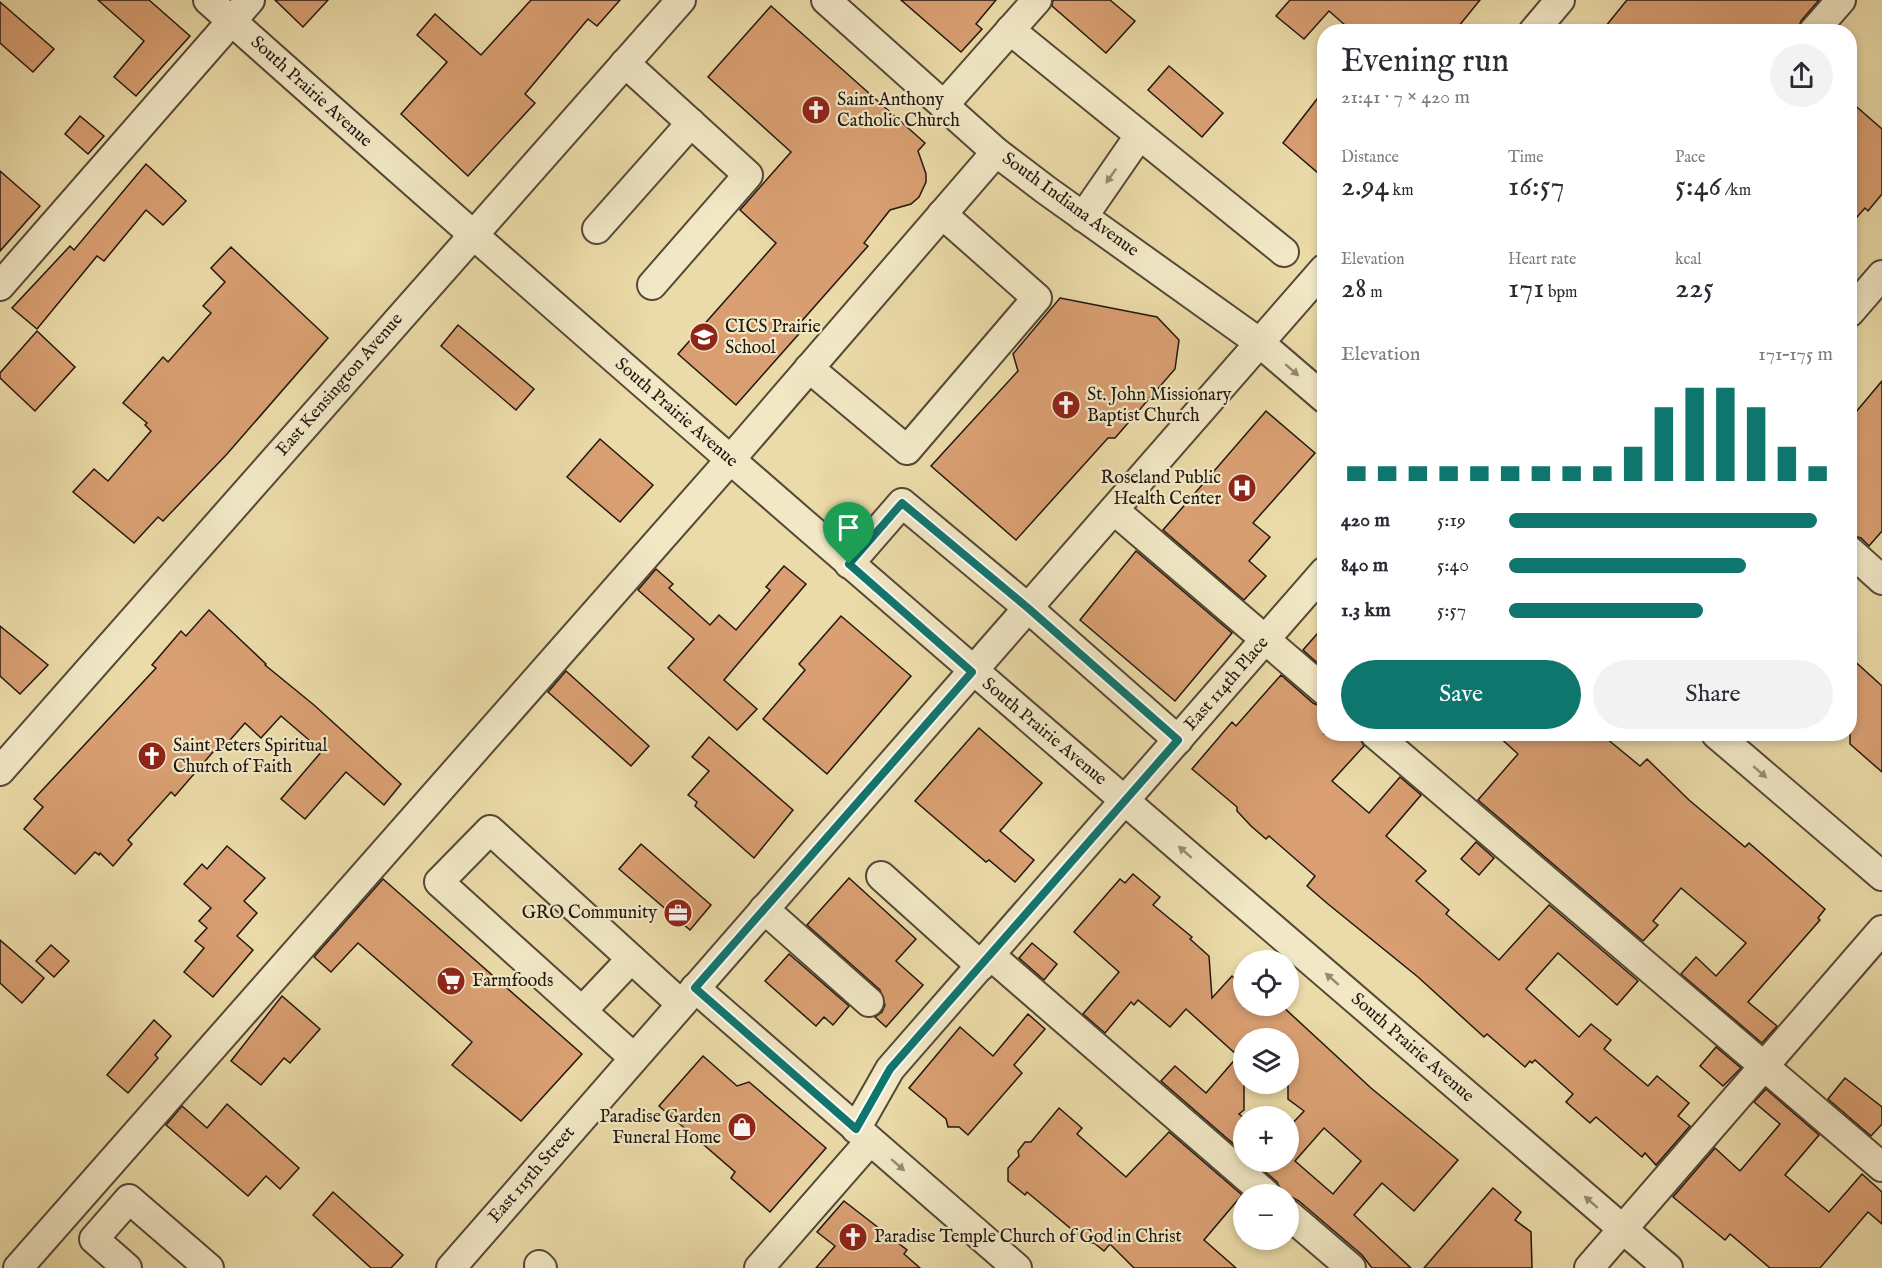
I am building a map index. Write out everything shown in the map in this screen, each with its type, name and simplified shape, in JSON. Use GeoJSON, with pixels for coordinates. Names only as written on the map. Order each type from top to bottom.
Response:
{"type":"FeatureCollection","features":[{"type":"Feature","properties":{"kind":"street","name":"South Prairie Avenue"},"geometry":{"type":"LineString","coordinates":[[208,0],[472,236],[972,672],[1125,800],[1668,1268]]}},
{"type":"Feature","properties":{"kind":"street"},"geometry":{"type":"LineString","coordinates":[[0,286],[250,0]]}},
{"type":"Feature","properties":{"kind":"street","name":"East Kensington Avenue"},"geometry":{"type":"LineString","coordinates":[[0,771],[681,0]]}},
{"type":"Feature","properties":{"kind":"street","name":"South Indiana Avenue"},"geometry":{"type":"LineString","coordinates":[[825,0],[996,152],[1260,342],[1317,392]]}},
{"type":"Feature","properties":{"kind":"street"},"geometry":{"type":"LineString","coordinates":[[944,105],[1037,0]]}},
{"type":"Feature","properties":{"kind":"street"},"geometry":{"type":"LineString","coordinates":[[1540,24],[1560,0]]}},
{"type":"Feature","properties":{"kind":"street"},"geometry":{"type":"LineString","coordinates":[[1820,24],[1841,0]]}},
{"type":"Feature","properties":{"kind":"street"},"geometry":{"type":"LineString","coordinates":[[1010,30],[1284,252]]}},
{"type":"Feature","properties":{"kind":"street"},"geometry":{"type":"LineString","coordinates":[[625,63],[748,175],[652,285]]}},
{"type":"Feature","properties":{"kind":"street"},"geometry":{"type":"LineString","coordinates":[[597,230],[691,123]]}},
{"type":"Feature","properties":{"kind":"street"},"geometry":{"type":"LineString","coordinates":[[1083,216],[1139,136]]}},
{"type":"Feature","properties":{"kind":"street"},"geometry":{"type":"LineString","coordinates":[[18,1268],[730,460],[996,152]]}},
{"type":"Feature","properties":{"kind":"street"},"geometry":{"type":"LineString","coordinates":[[809,368],[907,450],[914,442],[1037,298],[942,214]]}},
{"type":"Feature","properties":{"kind":"street"},"geometry":{"type":"LineString","coordinates":[[1857,304],[1882,275]]}},
{"type":"Feature","properties":{"kind":"street","name":"East 115th Street"},"geometry":{"type":"LineString","coordinates":[[451,1268],[1317,277]]}},
{"type":"Feature","properties":{"kind":"street"},"geometry":{"type":"LineString","coordinates":[[849,564],[902,503],[1028,608],[1178,740]]}},
{"type":"Feature","properties":{"kind":"street"},"geometry":{"type":"LineString","coordinates":[[1114,510],[1317,684]]}},
{"type":"Feature","properties":{"kind":"street"},"geometry":{"type":"LineString","coordinates":[[1857,557],[1882,580]]}},
{"type":"Feature","properties":{"kind":"street","name":"East 114th Place"},"geometry":{"type":"LineString","coordinates":[[759,1268],[863,1135],[890,1069],[1317,580]]}},
{"type":"Feature","properties":{"kind":"street"},"geometry":{"type":"LineString","coordinates":[[1383,741],[1882,1167]]}},
{"type":"Feature","properties":{"kind":"street"},"geometry":{"type":"LineString","coordinates":[[1724,741],[1882,876]]}},
{"type":"Feature","properties":{"kind":"street"},"geometry":{"type":"LineString","coordinates":[[634,1058],[439,882],[490,830],[632,959],[688,996],[863,1135],[1017,1268]]}},
{"type":"Feature","properties":{"kind":"street"},"geometry":{"type":"LineString","coordinates":[[881,876],[1254,1184]]}},
{"type":"Feature","properties":{"kind":"street"},"geometry":{"type":"LineString","coordinates":[[764,909],[869,1002]]}},
{"type":"Feature","properties":{"kind":"street"},"geometry":{"type":"LineString","coordinates":[[1589,1268],[1882,930]]}},
{"type":"Feature","properties":{"kind":"street"},"geometry":{"type":"LineString","coordinates":[[582,1011],[632,959]]}},
{"type":"Feature","properties":{"kind":"street"},"geometry":{"type":"LineString","coordinates":[[127,1268],[94,1239],[129,1199],[209,1268]]}},
{"type":"Feature","properties":{"kind":"street"},"geometry":{"type":"LineString","coordinates":[[1299,1223],[1351,1268]]}},
{"type":"Feature","properties":{"kind":"building"},"geometry":{"type":"Polygon","coordinates":[[[98,0],[149,0],[190,36],[136,96],[114,77],[144,41],[98,0]]]}},
{"type":"Feature","properties":{"kind":"building"},"geometry":{"type":"Polygon","coordinates":[[[275,0],[328,0],[303,27],[275,0]]]}},
{"type":"Feature","properties":{"kind":"building"},"geometry":{"type":"Polygon","coordinates":[[[531,0],[620,0],[597,26],[588,19],[525,94],[535,103],[468,176],[401,114],[447,62],[417,35],[435,14],[481,55],[531,0]]]}},
{"type":"Feature","properties":{"kind":"building"},"geometry":{"type":"Polygon","coordinates":[[[901,0],[996,0],[976,24],[982,29],[961,52],[901,0]]]}},
{"type":"Feature","properties":{"kind":"building"},"geometry":{"type":"Polygon","coordinates":[[[1053,0],[1110,0],[1135,21],[1106,53],[1052,6],[1053,0]]]}},
{"type":"Feature","properties":{"kind":"building"},"geometry":{"type":"Polygon","coordinates":[[[1290,0],[1480,0],[1460,24],[1344,24],[1329,11],[1304,39],[1276,16],[1290,0]]]}},
{"type":"Feature","properties":{"kind":"building"},"geometry":{"type":"Polygon","coordinates":[[[1627,0],[1819,0],[1800,24],[1608,24],[1627,0]]]}},
{"type":"Feature","properties":{"kind":"building"},"geometry":{"type":"Polygon","coordinates":[[[0,2],[54,49],[33,72],[0,43],[0,2]]]}},
{"type":"Feature","properties":{"kind":"building"},"geometry":{"type":"Polygon","coordinates":[[[771,6],[925,143],[918,151],[926,174],[926,182],[919,197],[911,204],[890,210],[864,243],[868,246],[800,323],[805,327],[736,405],[678,354],[776,243],[740,210],[791,152],[708,77],[771,6]]]}},
{"type":"Feature","properties":{"kind":"building"},"geometry":{"type":"Polygon","coordinates":[[[1169,66],[1223,113],[1202,137],[1148,90],[1169,66]]]}},
{"type":"Feature","properties":{"kind":"building"},"geometry":{"type":"Polygon","coordinates":[[[1317,99],[1317,172],[1283,143],[1317,99]]]}},
{"type":"Feature","properties":{"kind":"building"},"geometry":{"type":"Polygon","coordinates":[[[1857,107],[1882,129],[1882,194],[1868,211],[1865,208],[1857,217],[1857,107]]]}},
{"type":"Feature","properties":{"kind":"building"},"geometry":{"type":"Polygon","coordinates":[[[80,116],[104,136],[88,154],[65,134],[80,116]]]}},
{"type":"Feature","properties":{"kind":"building"},"geometry":{"type":"Polygon","coordinates":[[[146,164],[186,201],[163,225],[146,210],[104,261],[97,256],[37,329],[12,308],[70,246],[74,250],[146,164]]]}},
{"type":"Feature","properties":{"kind":"building"},"geometry":{"type":"Polygon","coordinates":[[[0,171],[40,206],[0,251],[0,171]]]}},
{"type":"Feature","properties":{"kind":"building"},"geometry":{"type":"Polygon","coordinates":[[[231,247],[328,338],[227,454],[163,521],[158,517],[134,543],[73,492],[94,469],[108,481],[151,431],[145,425],[147,423],[123,403],[163,357],[168,362],[211,313],[203,306],[225,282],[211,268],[231,247]]]}},
{"type":"Feature","properties":{"kind":"building","name":"St. John Missionary Baptist Church"},"geometry":{"type":"Polygon","coordinates":[[[1060,298],[1157,317],[1179,340],[1175,369],[1115,438],[1108,438],[1016,540],[931,466],[1018,371],[1013,354],[1060,298]]]}},
{"type":"Feature","properties":{"kind":"building"},"geometry":{"type":"Polygon","coordinates":[[[458,325],[534,389],[516,410],[441,346],[458,325]]]}},
{"type":"Feature","properties":{"kind":"building"},"geometry":{"type":"Polygon","coordinates":[[[37,331],[75,367],[35,411],[0,378],[0,373],[37,331]]]}},
{"type":"Feature","properties":{"kind":"building"},"geometry":{"type":"Polygon","coordinates":[[[1882,381],[1882,531],[1869,546],[1857,537],[1857,411],[1882,381]]]}},
{"type":"Feature","properties":{"kind":"building","name":"Roseland Public Health Center"},"geometry":{"type":"Polygon","coordinates":[[[1266,411],[1315,453],[1253,523],[1270,537],[1249,561],[1266,576],[1244,600],[1163,530],[1266,411]]]}},
{"type":"Feature","properties":{"kind":"building"},"geometry":{"type":"Polygon","coordinates":[[[600,439],[653,485],[620,522],[567,477],[600,439]]]}},
{"type":"Feature","properties":{"kind":"building"},"geometry":{"type":"Polygon","coordinates":[[[1136,551],[1232,633],[1175,701],[1080,620],[1136,551]]]}},
{"type":"Feature","properties":{"kind":"building"},"geometry":{"type":"Polygon","coordinates":[[[784,566],[806,584],[724,680],[757,709],[737,730],[668,668],[694,639],[638,590],[656,569],[673,584],[669,588],[710,625],[719,615],[736,630],[770,590],[766,587],[784,566]]]}},
{"type":"Feature","properties":{"kind":"building"},"geometry":{"type":"Polygon","coordinates":[[[209,610],[265,665],[314,705],[401,784],[384,805],[346,772],[305,819],[281,799],[322,751],[281,716],[261,738],[245,723],[223,748],[219,745],[175,796],[171,792],[128,840],[132,844],[113,866],[100,853],[99,855],[95,852],[75,874],[24,829],[43,807],[34,799],[156,668],[152,665],[181,631],[186,636],[209,610]]]}},
{"type":"Feature","properties":{"kind":"building"},"geometry":{"type":"Polygon","coordinates":[[[841,616],[911,676],[827,774],[763,719],[805,670],[799,664],[841,616]]]}},
{"type":"Feature","properties":{"kind":"building"},"geometry":{"type":"Polygon","coordinates":[[[0,626],[48,665],[20,694],[0,676],[0,626]]]}},
{"type":"Feature","properties":{"kind":"building"},"geometry":{"type":"Polygon","coordinates":[[[1317,634],[1317,663],[1303,650],[1317,634]]]}},
{"type":"Feature","properties":{"kind":"building"},"geometry":{"type":"Polygon","coordinates":[[[1857,663],[1882,686],[1882,772],[1850,744],[1850,741],[1857,741],[1857,663]]]}},
{"type":"Feature","properties":{"kind":"building"},"geometry":{"type":"Polygon","coordinates":[[[566,671],[649,746],[631,766],[548,692],[566,671]]]}},
{"type":"Feature","properties":{"kind":"building"},"geometry":{"type":"Polygon","coordinates":[[[1281,675],[1317,705],[1317,741],[1361,741],[1364,746],[1332,781],[1369,813],[1400,777],[1421,795],[1386,836],[1426,871],[1416,881],[1449,910],[1446,914],[1499,960],[1549,905],[1638,981],[1617,1005],[1558,953],[1526,989],[1579,1037],[1591,1024],[1611,1040],[1604,1049],[1648,1086],[1657,1076],[1689,1103],[1678,1116],[1690,1126],[1656,1165],[1645,1153],[1642,1157],[1596,1117],[1590,1123],[1566,1102],[1573,1094],[1535,1060],[1532,1063],[1530,1061],[1525,1067],[1487,1034],[1484,1037],[1418,977],[1328,904],[1307,886],[1315,876],[1269,836],[1266,839],[1251,826],[1237,811],[1237,807],[1192,769],[1232,722],[1236,726],[1281,675]]]}},
{"type":"Feature","properties":{"kind":"building"},"geometry":{"type":"Polygon","coordinates":[[[979,728],[1042,783],[1000,831],[1034,860],[1015,882],[989,860],[986,862],[915,801],[979,728]]]}},
{"type":"Feature","properties":{"kind":"building"},"geometry":{"type":"Polygon","coordinates":[[[709,737],[793,810],[754,858],[695,806],[697,802],[688,795],[709,771],[692,757],[709,737]]]}},
{"type":"Feature","properties":{"kind":"building"},"geometry":{"type":"Polygon","coordinates":[[[1504,741],[1610,741],[1640,766],[1647,759],[1689,800],[1745,847],[1749,843],[1825,909],[1818,918],[1820,920],[1748,1002],[1777,1026],[1762,1043],[1681,974],[1696,957],[1716,976],[1746,943],[1681,888],[1653,921],[1658,925],[1643,941],[1478,800],[1518,754],[1504,741]]]}},
{"type":"Feature","properties":{"kind":"building"},"geometry":{"type":"Polygon","coordinates":[[[1476,842],[1494,858],[1479,875],[1461,859],[1476,842]]]}},
{"type":"Feature","properties":{"kind":"building"},"geometry":{"type":"Polygon","coordinates":[[[641,844],[711,905],[690,930],[619,869],[641,844]]]}},
{"type":"Feature","properties":{"kind":"building"},"geometry":{"type":"Polygon","coordinates":[[[227,846],[265,878],[244,901],[257,913],[237,936],[253,950],[213,997],[184,972],[204,948],[195,941],[207,928],[199,921],[211,908],[184,884],[202,864],[207,869],[227,846]]]}},
{"type":"Feature","properties":{"kind":"building"},"geometry":{"type":"Polygon","coordinates":[[[1133,874],[1160,897],[1153,905],[1192,937],[1190,939],[1209,956],[1212,998],[1233,977],[1233,1016],[1293,1016],[1371,1088],[1458,1160],[1414,1211],[1382,1183],[1354,1215],[1411,1268],[1372,1268],[1362,1255],[1299,1201],[1299,1184],[1278,1184],[1266,1172],[1299,1172],[1299,1164],[1333,1194],[1361,1161],[1324,1128],[1299,1156],[1299,1116],[1304,1111],[1288,1099],[1288,1094],[1299,1094],[1299,1028],[1233,1028],[1233,1051],[1186,1009],[1170,1027],[1138,1000],[1134,1005],[1131,1002],[1105,1033],[1083,1014],[1119,972],[1074,932],[1120,879],[1125,883],[1133,874]]]}},
{"type":"Feature","properties":{"kind":"building"},"geometry":{"type":"Polygon","coordinates":[[[849,878],[916,939],[896,961],[923,985],[886,1027],[875,1017],[882,1012],[885,1005],[880,990],[807,925],[849,878]]]}},
{"type":"Feature","properties":{"kind":"building","name":"Farmfoods"},"geometry":{"type":"Polygon","coordinates":[[[383,879],[582,1054],[521,1121],[452,1065],[472,1042],[358,943],[331,972],[314,957],[383,879]]]}},
{"type":"Feature","properties":{"kind":"building"},"geometry":{"type":"Polygon","coordinates":[[[0,940],[44,978],[22,1003],[0,983],[0,940]]]}},
{"type":"Feature","properties":{"kind":"building"},"geometry":{"type":"Polygon","coordinates":[[[1032,943],[1057,964],[1044,980],[1019,958],[1032,943]]]}},
{"type":"Feature","properties":{"kind":"building"},"geometry":{"type":"Polygon","coordinates":[[[51,945],[69,961],[54,977],[36,961],[51,945]]]}},
{"type":"Feature","properties":{"kind":"building"},"geometry":{"type":"Polygon","coordinates":[[[789,954],[849,1006],[833,1025],[824,1017],[816,1026],[765,981],[789,954]]]}},
{"type":"Feature","properties":{"kind":"building"},"geometry":{"type":"Polygon","coordinates":[[[282,996],[320,1029],[290,1063],[284,1058],[261,1085],[231,1061],[282,996]]]}},
{"type":"Feature","properties":{"kind":"building"},"geometry":{"type":"Polygon","coordinates":[[[1028,1014],[1045,1029],[1014,1065],[1022,1073],[968,1135],[959,1127],[948,1127],[946,1119],[909,1088],[960,1027],[993,1056],[1028,1014]]]}},
{"type":"Feature","properties":{"kind":"building"},"geometry":{"type":"Polygon","coordinates":[[[154,1020],[171,1036],[155,1055],[158,1058],[128,1093],[107,1075],[154,1020]]]}},
{"type":"Feature","properties":{"kind":"building"},"geometry":{"type":"Polygon","coordinates":[[[1716,1047],[1741,1068],[1723,1086],[1700,1066],[1716,1047]]]}},
{"type":"Feature","properties":{"kind":"building","name":"Paradise Garden Funeral Home"},"geometry":{"type":"Polygon","coordinates":[[[703,1056],[737,1086],[749,1082],[826,1148],[770,1212],[731,1178],[735,1172],[659,1106],[703,1056]]]}},
{"type":"Feature","properties":{"kind":"building"},"geometry":{"type":"Polygon","coordinates":[[[1233,1062],[1233,1094],[1244,1094],[1244,1106],[1233,1106],[1233,1143],[1161,1081],[1175,1066],[1206,1093],[1233,1062]]]}},
{"type":"Feature","properties":{"kind":"building"},"geometry":{"type":"Polygon","coordinates":[[[1845,1078],[1882,1107],[1882,1124],[1871,1136],[1828,1099],[1845,1078]]]}},
{"type":"Feature","properties":{"kind":"building"},"geometry":{"type":"Polygon","coordinates":[[[1766,1089],[1819,1135],[1785,1175],[1829,1212],[1862,1174],[1882,1192],[1882,1224],[1868,1212],[1820,1268],[1770,1268],[1730,1234],[1725,1240],[1673,1197],[1715,1148],[1740,1171],[1780,1124],[1754,1102],[1766,1089]]]}},
{"type":"Feature","properties":{"kind":"building"},"geometry":{"type":"Polygon","coordinates":[[[227,1104],[299,1168],[280,1189],[266,1176],[248,1196],[166,1125],[182,1106],[207,1128],[227,1104]]]}},
{"type":"Feature","properties":{"kind":"building"},"geometry":{"type":"Polygon","coordinates":[[[1059,1108],[1082,1128],[1077,1134],[1126,1177],[1169,1132],[1233,1187],[1233,1206],[1204,1240],[1236,1268],[1134,1268],[1110,1244],[1104,1251],[1094,1243],[1088,1243],[1027,1192],[1025,1195],[1008,1181],[1008,1168],[1019,1156],[1018,1151],[1025,1142],[1031,1142],[1059,1108]]]}},
{"type":"Feature","properties":{"kind":"building"},"geometry":{"type":"Polygon","coordinates":[[[1493,1188],[1521,1212],[1515,1220],[1531,1232],[1532,1268],[1424,1268],[1493,1188]]]}},
{"type":"Feature","properties":{"kind":"building"},"geometry":{"type":"Polygon","coordinates":[[[333,1192],[403,1255],[391,1268],[371,1268],[313,1215],[333,1192]]]}},
{"type":"Feature","properties":{"kind":"building","name":"Paradise Temple Church of God in Christ"},"geometry":{"type":"Polygon","coordinates":[[[844,1201],[907,1250],[904,1254],[920,1268],[816,1268],[835,1246],[817,1232],[844,1201]]]}},
{"type":"Feature","properties":{"kind":"place","name":"Saint Anthony Catholic Church"},"geometry":{"type":"Point","coordinates":[816,110]}},
{"type":"Feature","properties":{"kind":"place","name":"CICS Prairie School"},"geometry":{"type":"Point","coordinates":[704,337]}},
{"type":"Feature","properties":{"kind":"place","name":"St. John Missionary Baptist Church"},"geometry":{"type":"Point","coordinates":[1066,405]}},
{"type":"Feature","properties":{"kind":"place","name":"Roseland Public Health Center"},"geometry":{"type":"Point","coordinates":[1242,488]}},
{"type":"Feature","properties":{"kind":"place","name":"Saint Peters Spiritual Church of Faith"},"geometry":{"type":"Point","coordinates":[152,756]}},
{"type":"Feature","properties":{"kind":"place","name":"GRO Community"},"geometry":{"type":"Point","coordinates":[678,913]}},
{"type":"Feature","properties":{"kind":"place","name":"Farmfoods"},"geometry":{"type":"Point","coordinates":[451,981]}},
{"type":"Feature","properties":{"kind":"place","name":"Paradise Garden Funeral Home"},"geometry":{"type":"Point","coordinates":[742,1127]}},
{"type":"Feature","properties":{"kind":"place","name":"Paradise Temple Church of God in Christ"},"geometry":{"type":"Point","coordinates":[853,1237]}},
{"type":"Feature","properties":{"kind":"route"},"geometry":{"type":"LineString","coordinates":[[902,503],[1028,608],[1178,740],[890,1069],[856,1129],[695,988],[972,672],[849,564],[902,503]]}}]}
